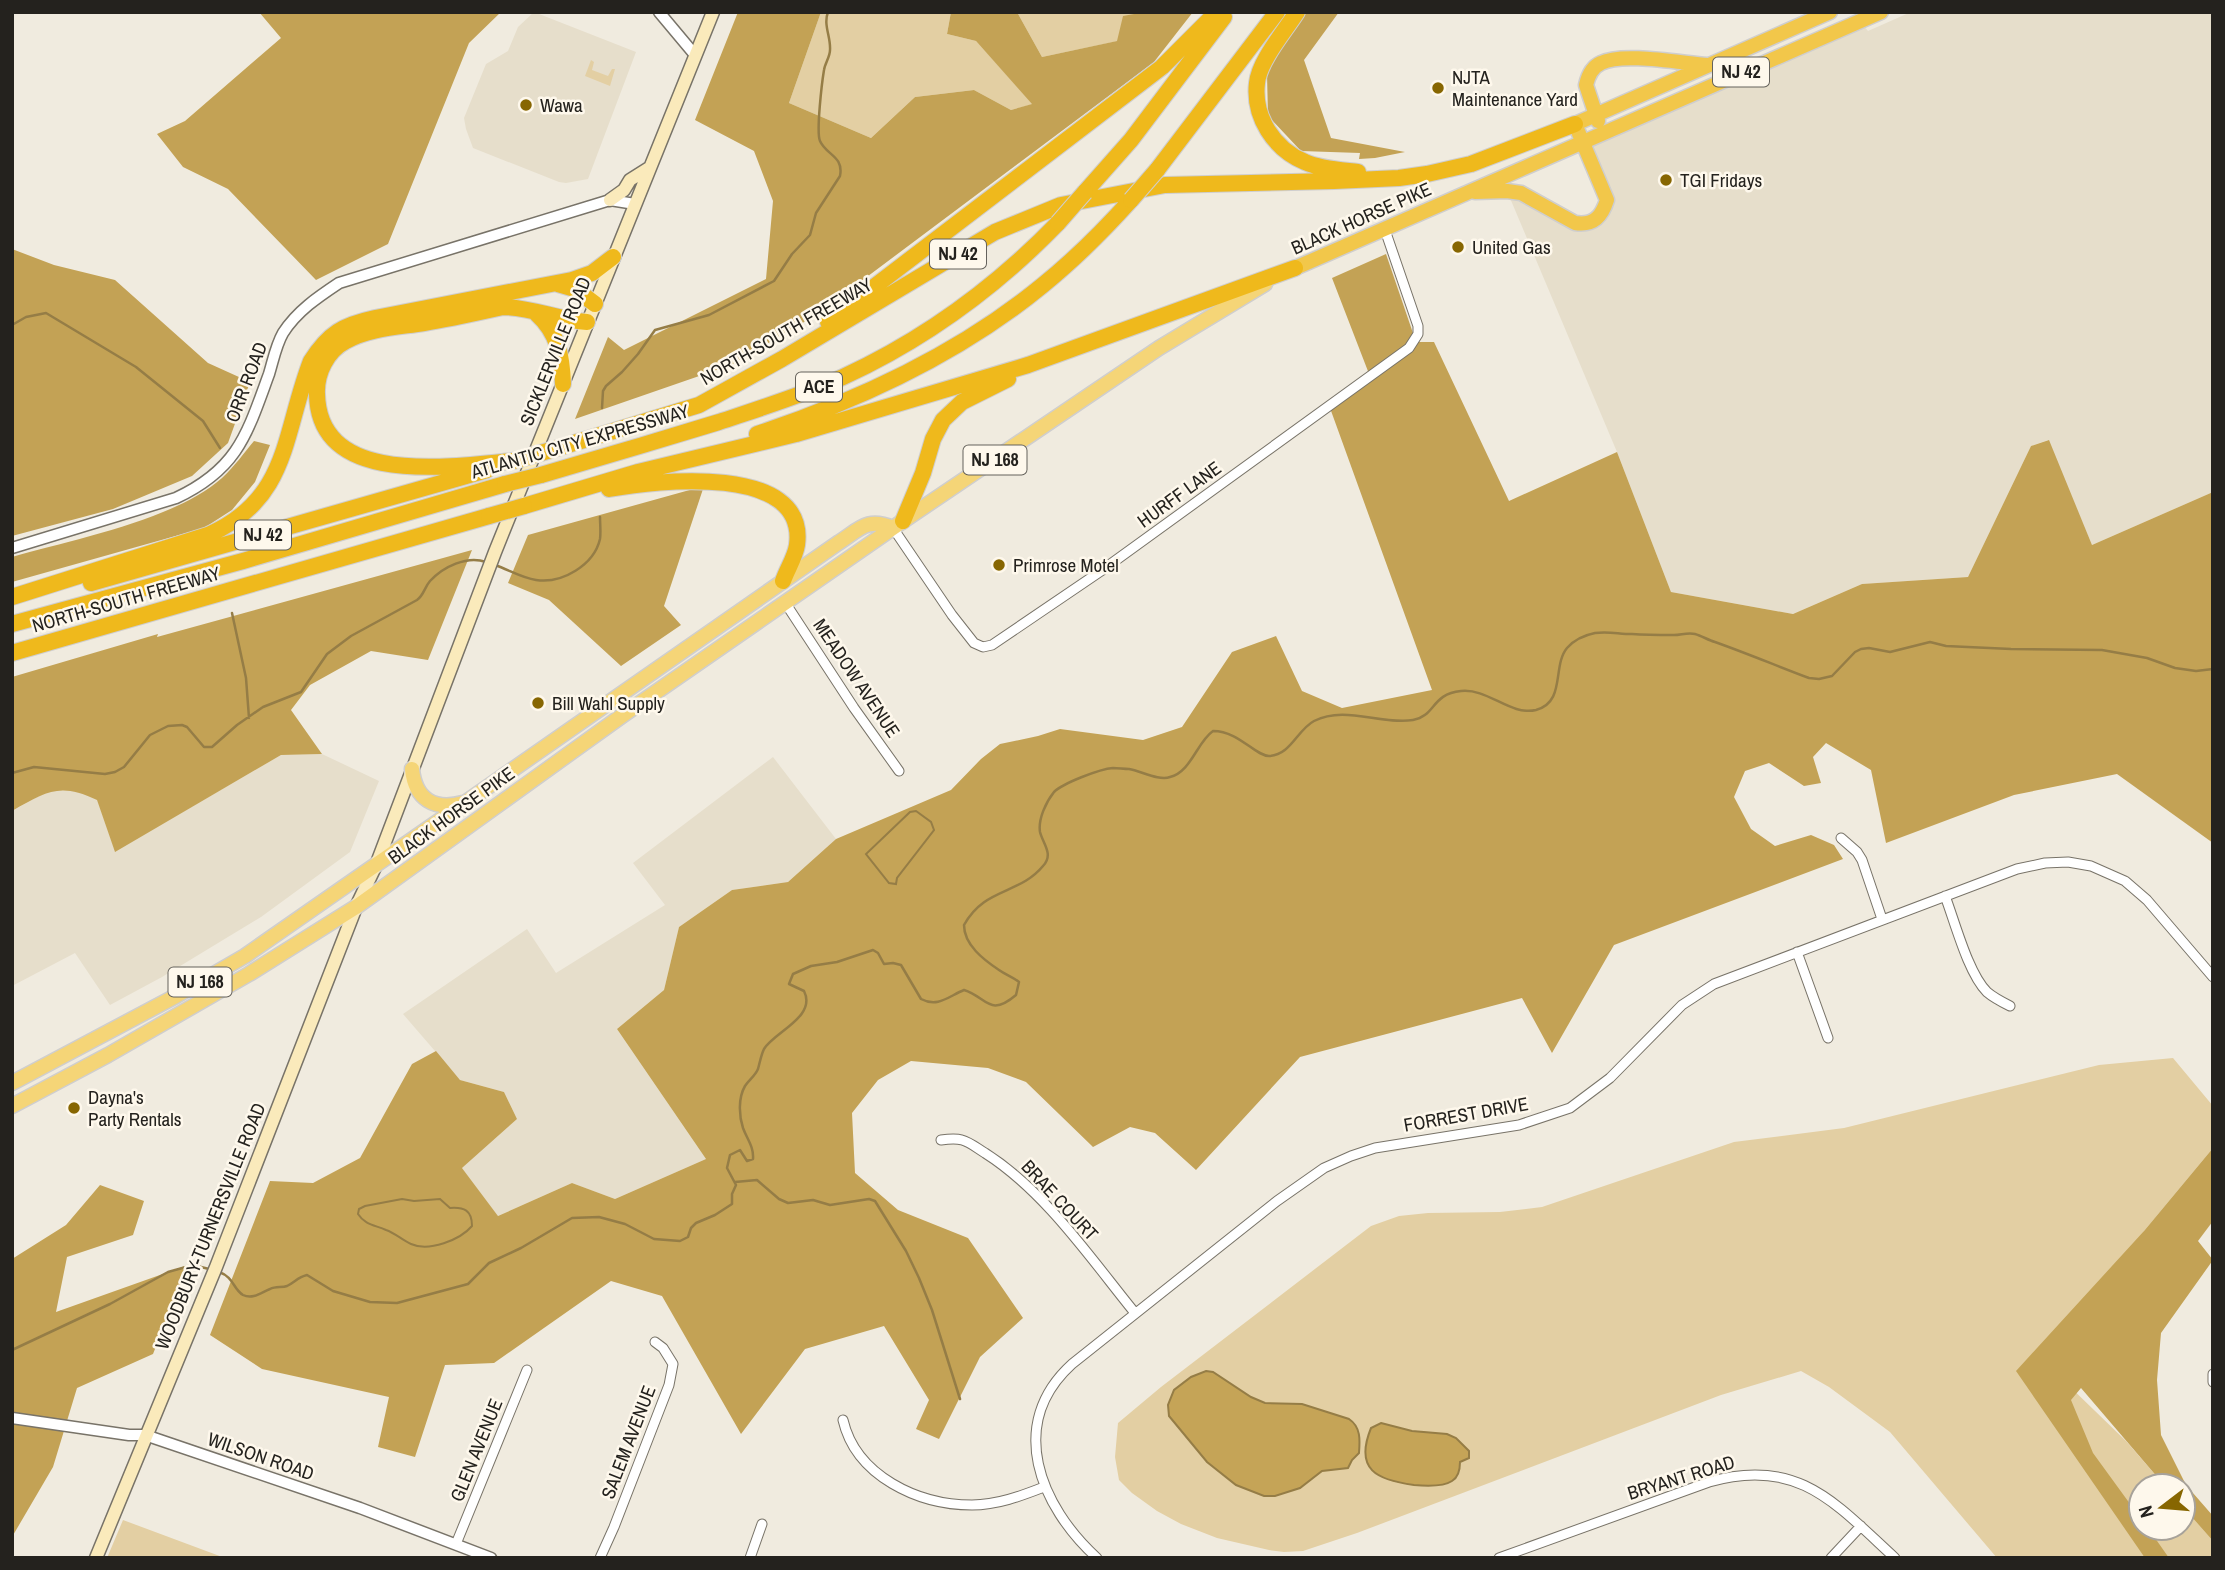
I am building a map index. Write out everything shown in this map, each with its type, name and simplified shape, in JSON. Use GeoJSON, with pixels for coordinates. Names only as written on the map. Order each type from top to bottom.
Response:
{"type":"FeatureCollection","features":[{"type":"Feature","properties":{"kind":"highway"},"geometry":{"type":"LineString","coordinates":[[782,359],[1162,67],[1217,12]]}},
{"type":"Feature","properties":{"kind":"highway","name":"ATLANTIC CITY EXPRESSWAY"},"geometry":{"type":"LineString","coordinates":[[12,624],[541,475],[775,404],[843,377],[915,339],[1034,248],[1131,140],[1227,12]]}},
{"type":"Feature","properties":{"kind":"highway","name":"ACE"},"geometry":{"type":"LineString","coordinates":[[638,472],[821,412],[869,392],[924,365],[969,338],[1046,283],[1106,227],[1157,170],[1278,12]]}},
{"type":"Feature","properties":{"kind":"highway"},"geometry":{"type":"LineString","coordinates":[[1297,12],[1263,65],[1256,82],[1258,102],[1266,130],[1275,141],[1304,162],[1399,178]]}},
{"type":"Feature","properties":{"kind":"highway","name":"NJ 42"},"geometry":{"type":"LineString","coordinates":[[1575,124],[1830,12]]}},
{"type":"Feature","properties":{"kind":"highway","name":"BLACK HORSE PIKE"},"geometry":{"type":"LineString","coordinates":[[1295,268],[1881,12]]}},
{"type":"Feature","properties":{"kind":"highway"},"geometry":{"type":"LineString","coordinates":[[1603,132],[1586,86],[1594,68],[1602,62],[1620,58],[1708,65]]}},
{"type":"Feature","properties":{"kind":"highway"},"geometry":{"type":"LineString","coordinates":[[1467,193],[1521,193],[1575,223],[1594,221],[1602,215],[1607,200],[1575,124]]}},
{"type":"Feature","properties":{"kind":"highway","name":"NORTH-SOUTH FREEWAY"},"geometry":{"type":"LineString","coordinates":[[12,606],[417,491],[699,405],[782,359],[995,232],[1060,205],[1165,185],[1399,178],[1471,164],[1575,124]]}},
{"type":"Feature","properties":{"kind":"highway"},"geometry":{"type":"LineString","coordinates":[[12,597],[208,535],[226,527],[250,509],[265,492],[277,470],[311,361],[321,345],[335,332],[348,325],[375,318],[582,278],[613,257]]}},
{"type":"Feature","properties":{"kind":"highway","name":"NORTH-SOUTH FREEWAY"},"geometry":{"type":"LineString","coordinates":[[12,653],[638,472],[808,430],[1028,365],[1295,268]]}},
{"type":"Feature","properties":{"kind":"highway"},"geometry":{"type":"LineString","coordinates":[[556,284],[575,289],[595,304]]}},
{"type":"Feature","properties":{"kind":"highway"},"geometry":{"type":"LineString","coordinates":[[513,461],[448,467],[410,467],[369,460],[350,451],[334,439],[322,423],[316,384],[321,367],[338,345],[362,334],[503,307],[587,322]]}},
{"type":"Feature","properties":{"kind":"highway"},"geometry":{"type":"LineString","coordinates":[[536,312],[551,328],[559,344],[563,384]]}},
{"type":"Feature","properties":{"kind":"highway"},"geometry":{"type":"LineString","coordinates":[[898,524],[923,473],[933,439],[943,420],[962,402],[1089,343]]}},
{"type":"Feature","properties":{"kind":"highway"},"geometry":{"type":"LineString","coordinates":[[524,506],[613,488],[649,484],[722,481],[757,489],[779,500],[787,509],[797,531],[794,556],[783,580]]}},
{"type":"Feature","properties":{"kind":"main road","name":"SICKLERVILLE ROAD"},"geometry":{"type":"LineString","coordinates":[[377,863],[491,565],[713,12]]}},
{"type":"Feature","properties":{"kind":"main road"},"geometry":{"type":"LineString","coordinates":[[610,200],[624,190],[630,180],[649,168]]}},
{"type":"Feature","properties":{"kind":"main road","name":"BLACK HORSE PIKE"},"geometry":{"type":"LineString","coordinates":[[12,1106],[108,1055],[256,970],[356,907],[623,715],[898,524],[1159,348],[1222,308],[1295,268]]}},
{"type":"Feature","properties":{"kind":"main road","name":"BLACK HORSE PIKE"},"geometry":{"type":"LineString","coordinates":[[12,1083],[245,956],[783,580],[869,523],[898,524]]}},
{"type":"Feature","properties":{"kind":"main road"},"geometry":{"type":"LineString","coordinates":[[738,613],[748,629]]}},
{"type":"Feature","properties":{"kind":"main road"},"geometry":{"type":"LineString","coordinates":[[612,700],[623,715]]}},
{"type":"Feature","properties":{"kind":"main road"},"geometry":{"type":"LineString","coordinates":[[412,769],[417,788],[426,800],[437,806],[467,802]]}},
{"type":"Feature","properties":{"kind":"main road","name":"WOODBURY-TURNERSVILLE ROAD"},"geometry":{"type":"LineString","coordinates":[[96,1558],[214,1272],[356,907],[377,863]]}},
{"type":"Feature","properties":{"kind":"street"},"geometry":{"type":"LineString","coordinates":[[659,12],[695,55]]}},
{"type":"Feature","properties":{"kind":"street","name":"ORR ROAD"},"geometry":{"type":"LineString","coordinates":[[12,548],[176,498],[208,480],[227,464],[244,437],[283,334],[309,303],[339,283],[610,200],[635,204]]}},
{"type":"Feature","properties":{"kind":"street","name":"HURFF LANE"},"geometry":{"type":"LineString","coordinates":[[898,524],[952,615],[975,643],[984,647],[992,645],[1101,571],[1409,348],[1418,334],[1418,326],[1385,230]]}},
{"type":"Feature","properties":{"kind":"street","name":"MEADOW AVENUE"},"geometry":{"type":"LineString","coordinates":[[786,604],[899,771]]}},
{"type":"Feature","properties":{"kind":"street"},"geometry":{"type":"LineString","coordinates":[[1841,838],[1861,860],[1882,919]]}},
{"type":"Feature","properties":{"kind":"street","name":"FORREST DRIVE"},"geometry":{"type":"LineString","coordinates":[[1097,1558],[1063,1521],[1039,1473],[1035,1446],[1040,1412],[1056,1379],[1277,1201],[1324,1168],[1375,1148],[1520,1125],[1570,1108],[1610,1078],[1672,1015],[1714,984],[2028,866],[2056,862],[2091,866],[2125,881],[2141,894],[2213,977]]}},
{"type":"Feature","properties":{"kind":"street"},"geometry":{"type":"LineString","coordinates":[[1945,896],[1980,984],[1996,999],[2010,1006]]}},
{"type":"Feature","properties":{"kind":"street"},"geometry":{"type":"LineString","coordinates":[[1797,952],[1828,1038]]}},
{"type":"Feature","properties":{"kind":"street"},"geometry":{"type":"LineString","coordinates":[[101,1036],[108,1055]]}},
{"type":"Feature","properties":{"kind":"street","name":"BRAE COURT"},"geometry":{"type":"LineString","coordinates":[[941,1140],[966,1142],[1016,1177],[1061,1222],[1135,1314]]}},
{"type":"Feature","properties":{"kind":"street","name":"SALEM AVENUE"},"geometry":{"type":"LineString","coordinates":[[600,1558],[669,1385],[673,1364],[663,1348],[655,1342]]}},
{"type":"Feature","properties":{"kind":"street","name":"GLEN AVENUE"},"geometry":{"type":"LineString","coordinates":[[456,1544],[527,1370]]}},
{"type":"Feature","properties":{"kind":"street"},"geometry":{"type":"LineString","coordinates":[[2213,1374],[2213,1382]]}},
{"type":"Feature","properties":{"kind":"street","name":"WILSON ROAD"},"geometry":{"type":"LineString","coordinates":[[12,1418],[145,1435],[360,1508],[491,1558]]}},
{"type":"Feature","properties":{"kind":"street"},"geometry":{"type":"LineString","coordinates":[[843,1420],[850,1443],[869,1467],[878,1475],[933,1501],[971,1505],[1004,1500],[1044,1487]]}},
{"type":"Feature","properties":{"kind":"street","name":"BRYANT ROAD"},"geometry":{"type":"LineString","coordinates":[[1499,1558],[1517,1555],[1709,1482],[1739,1475],[1769,1475],[1806,1486],[1834,1502],[1895,1558]]}},
{"type":"Feature","properties":{"kind":"street"},"geometry":{"type":"LineString","coordinates":[[750,1558],[762,1524]]}},
{"type":"Feature","properties":{"kind":"street"},"geometry":{"type":"LineString","coordinates":[[1831,1558],[1861,1526]]}},
{"type":"Feature","properties":{"kind":"shaded area"},"geometry":{"type":"Polygon","coordinates":[[[259,12],[501,12],[469,43],[388,244],[316,280],[228,189],[183,167],[157,134],[185,121],[281,38],[259,12]]]}},
{"type":"Feature","properties":{"kind":"shaded area","name":"Wawa"},"geometry":{"type":"Polygon","coordinates":[[[534,12],[636,52],[588,179],[559,182],[473,148],[466,129],[464,118],[486,64],[508,51],[518,27],[534,12]]]}},
{"type":"Feature","properties":{"kind":"shaded area"},"geometry":{"type":"Polygon","coordinates":[[[738,12],[821,12],[789,103],[871,138],[915,97],[974,90],[1011,110],[1032,104],[976,41],[947,34],[951,12],[1017,12],[1042,57],[1117,41],[1123,16],[1145,12],[1193,12],[1154,62],[816,315],[731,365],[575,419],[608,337],[624,350],[766,279],[773,201],[754,151],[695,120],[738,12]]]}},
{"type":"Feature","properties":{"kind":"shaded area"},"geometry":{"type":"Polygon","coordinates":[[[821,12],[951,12],[947,34],[976,41],[1033,104],[1011,110],[974,90],[915,97],[871,138],[789,103],[821,12]]]}},
{"type":"Feature","properties":{"kind":"shaded area"},"geometry":{"type":"Polygon","coordinates":[[[1017,12],[1145,12],[1118,41],[1042,57],[1017,12]]]}},
{"type":"Feature","properties":{"kind":"shaded area"},"geometry":{"type":"Polygon","coordinates":[[[1303,12],[1339,12],[1304,60],[1331,138],[1405,152],[1359,159],[1360,153],[1301,151],[1268,116],[1267,74],[1258,71],[1303,12]]]}},
{"type":"Feature","properties":{"kind":"shaded area"},"geometry":{"type":"Polygon","coordinates":[[[1911,12],[2213,12],[2213,492],[2092,545],[2048,440],[2031,446],[1968,577],[1862,584],[1793,614],[1671,592],[1617,452],[1507,191],[1583,224],[1607,200],[1581,141],[1860,21],[1868,31],[1911,12]]]}},
{"type":"Feature","properties":{"kind":"shaded area"},"geometry":{"type":"Polygon","coordinates":[[[591,60],[594,62],[592,70],[608,76],[612,69],[615,69],[610,86],[585,76],[591,60]]]}},
{"type":"Feature","properties":{"kind":"shaded area"},"geometry":{"type":"Polygon","coordinates":[[[12,249],[54,265],[115,280],[208,363],[250,382],[228,443],[192,476],[113,509],[12,536],[12,249]]]}},
{"type":"Feature","properties":{"kind":"shaded area"},"geometry":{"type":"Polygon","coordinates":[[[1386,254],[1416,342],[1434,342],[1509,501],[1617,452],[1671,592],[1793,614],[1862,584],[1968,577],[2031,446],[2049,440],[2092,545],[2213,492],[2213,843],[2117,774],[2014,795],[1886,843],[1871,770],[1826,743],[1813,757],[1821,783],[1804,786],[1769,763],[1745,771],[1734,797],[1751,829],[1775,846],[1811,835],[1834,845],[1843,859],[1614,945],[1552,1053],[1522,998],[1300,1057],[1196,1170],[1155,1133],[1130,1127],[1093,1147],[1026,1082],[988,1068],[911,1061],[878,1080],[852,1113],[855,1173],[898,1210],[968,1238],[1023,1318],[980,1357],[939,1439],[916,1429],[929,1400],[884,1326],[805,1349],[741,1434],[662,1296],[611,1281],[494,1363],[445,1365],[415,1457],[378,1447],[389,1397],[262,1369],[210,1335],[270,1181],[313,1183],[360,1158],[412,1064],[436,1051],[460,1080],[504,1092],[517,1119],[462,1168],[498,1216],[572,1183],[615,1199],[706,1159],[617,1029],[664,990],[679,927],[732,890],[788,882],[836,839],[951,790],[1000,744],[1060,729],[1143,740],[1182,727],[1232,652],[1276,636],[1302,691],[1342,708],[1432,690],[1330,408],[1371,379],[1332,278],[1386,254]]]}},
{"type":"Feature","properties":{"kind":"shaded area"},"geometry":{"type":"Polygon","coordinates":[[[254,441],[270,445],[255,482],[232,510],[204,528],[12,582],[12,557],[123,526],[178,506],[222,478],[254,441]]]}},
{"type":"Feature","properties":{"kind":"shaded area"},"geometry":{"type":"Polygon","coordinates":[[[704,486],[664,606],[681,625],[621,666],[549,600],[508,583],[528,535],[704,486]]]}},
{"type":"Feature","properties":{"kind":"shaded area"},"geometry":{"type":"Polygon","coordinates":[[[472,550],[428,660],[371,651],[310,685],[291,710],[322,754],[281,755],[115,852],[97,800],[72,791],[53,792],[12,811],[12,677],[158,634],[157,637],[472,550]]]}},
{"type":"Feature","properties":{"kind":"shaded area"},"geometry":{"type":"Polygon","coordinates":[[[322,754],[379,781],[350,852],[261,917],[110,1005],[75,953],[12,986],[12,811],[50,790],[79,791],[97,799],[115,851],[281,755],[322,754]]]}},
{"type":"Feature","properties":{"kind":"shaded area"},"geometry":{"type":"Polygon","coordinates":[[[773,757],[836,839],[788,882],[732,890],[679,927],[664,990],[617,1029],[706,1159],[615,1199],[572,1183],[498,1216],[462,1168],[517,1119],[504,1092],[460,1080],[403,1014],[527,929],[556,973],[665,905],[633,863],[773,757]]]}},
{"type":"Feature","properties":{"kind":"shaded area"},"geometry":{"type":"Polygon","coordinates":[[[916,811],[931,822],[934,830],[897,878],[896,884],[889,883],[866,854],[910,812],[916,811]]]}},
{"type":"Feature","properties":{"kind":"shaded area"},"geometry":{"type":"Polygon","coordinates":[[[2173,1058],[2213,1106],[2213,1148],[2144,1231],[2062,1379],[2126,1441],[2153,1472],[2127,1472],[2127,1542],[2197,1542],[2197,1523],[2213,1541],[2213,1558],[1997,1558],[1890,1432],[1829,1387],[1801,1371],[1721,1395],[1303,1551],[1269,1550],[1217,1538],[1157,1511],[1119,1480],[1115,1457],[1118,1423],[1371,1226],[1399,1216],[1500,1212],[1542,1207],[1734,1142],[1844,1128],[2099,1065],[2173,1058]]]}},
{"type":"Feature","properties":{"kind":"shaded area"},"geometry":{"type":"Polygon","coordinates":[[[2213,1148],[2213,1221],[2198,1241],[2213,1260],[2161,1333],[2157,1380],[2161,1435],[2180,1472],[2153,1472],[2081,1388],[2071,1400],[2093,1453],[2127,1500],[2127,1532],[2016,1371],[2144,1231],[2213,1148]]]}},
{"type":"Feature","properties":{"kind":"shaded area"},"geometry":{"type":"Polygon","coordinates":[[[100,1185],[144,1201],[133,1235],[67,1257],[56,1312],[188,1265],[153,1354],[77,1388],[53,1467],[12,1537],[12,1259],[66,1225],[100,1185]]]}},
{"type":"Feature","properties":{"kind":"shaded area"},"geometry":{"type":"Polygon","coordinates":[[[402,1199],[440,1199],[450,1208],[459,1208],[469,1213],[472,1226],[460,1236],[426,1247],[408,1242],[367,1223],[358,1214],[359,1209],[365,1206],[402,1199]]]}},
{"type":"Feature","properties":{"kind":"shaded area"},"geometry":{"type":"Polygon","coordinates":[[[1206,1371],[1213,1372],[1265,1403],[1302,1404],[1349,1419],[1358,1430],[1359,1453],[1348,1468],[1322,1471],[1300,1488],[1275,1496],[1264,1496],[1236,1485],[1207,1462],[1169,1416],[1168,1405],[1174,1390],[1191,1377],[1206,1371]]]}},
{"type":"Feature","properties":{"kind":"shaded area"},"geometry":{"type":"Polygon","coordinates":[[[1381,1423],[1412,1431],[1447,1434],[1456,1438],[1469,1451],[1469,1458],[1460,1462],[1459,1473],[1448,1483],[1434,1486],[1389,1480],[1372,1470],[1365,1454],[1371,1428],[1381,1423]]]}},
{"type":"Feature","properties":{"kind":"shaded area"},"geometry":{"type":"Polygon","coordinates":[[[2197,1498],[2213,1516],[2213,1541],[2197,1523],[2197,1498]]]}},
{"type":"Feature","properties":{"kind":"shaded area"},"geometry":{"type":"Polygon","coordinates":[[[123,1520],[225,1558],[107,1558],[123,1520]]]}},
{"type":"Feature","properties":{"kind":"shaded area"},"geometry":{"type":"Polygon","coordinates":[[[2134,1542],[2158,1542],[2169,1558],[2145,1558],[2134,1542]]]}},
{"type":"Feature","properties":{"kind":"waterway"},"geometry":{"type":"LineString","coordinates":[[602,408],[606,386],[638,354],[655,330],[709,315],[774,281],[792,254],[810,235],[816,213],[840,176],[841,169],[837,160],[823,146],[819,136],[823,76],[830,50],[826,22],[828,12]]}},
{"type":"Feature","properties":{"kind":"waterway"},"geometry":{"type":"LineString","coordinates":[[12,325],[26,317],[46,313],[136,367],[203,421],[220,448]]}},
{"type":"Feature","properties":{"kind":"waterway"},"geometry":{"type":"LineString","coordinates":[[495,565],[536,580],[566,576],[584,564],[597,548],[600,539],[600,517]]}},
{"type":"Feature","properties":{"kind":"waterway"},"geometry":{"type":"LineString","coordinates":[[12,773],[34,767],[105,774],[115,772],[124,767],[150,735],[168,726],[187,727],[204,747],[212,747],[263,707],[301,692],[327,654],[351,636],[417,600],[430,581],[442,571],[463,561],[486,562]]}},
{"type":"Feature","properties":{"kind":"waterway"},"geometry":{"type":"LineString","coordinates":[[232,613],[246,678],[249,718]]}},
{"type":"Feature","properties":{"kind":"waterway"},"geometry":{"type":"LineString","coordinates":[[219,1272],[228,1277],[243,1295],[250,1297],[272,1288],[287,1286],[307,1275],[333,1291],[370,1302],[397,1303],[468,1284],[489,1263],[572,1218],[599,1217],[625,1224],[654,1239],[680,1241],[688,1237],[696,1223],[732,1204],[736,1185],[727,1168],[730,1155],[740,1150],[747,1161],[753,1159],[741,1118],[741,1096],[758,1069],[764,1049],[805,1009],[804,991],[789,984],[793,974],[811,966],[837,962],[873,950],[884,964],[901,965],[921,999],[933,1002],[943,1000],[964,990],[988,1004],[1000,1005],[1007,1002],[1016,995],[1019,982],[981,957],[967,939],[964,925],[982,904],[1034,875],[1046,862],[1048,853],[1040,832],[1040,822],[1054,792],[1082,777],[1113,768],[1129,769],[1161,778],[1170,777],[1189,763],[1202,742],[1213,731],[1231,735],[1269,756],[1283,751],[1314,721],[1338,715],[1413,720],[1426,714],[1444,696],[1461,691],[1471,691],[1517,709],[1536,710],[1545,706],[1555,692],[1560,664],[1567,648],[1580,638],[1600,632],[1695,634],[1809,678],[1819,679],[1832,676],[1861,649],[1890,652],[1930,642],[1946,646],[2102,650],[2147,658],[2175,668],[2196,671],[2213,669]]}},
{"type":"Feature","properties":{"kind":"waterway"},"geometry":{"type":"LineString","coordinates":[[735,1182],[757,1180],[779,1199],[788,1203],[813,1200],[830,1205],[869,1199],[875,1201],[906,1251],[919,1278],[960,1399]]}},
{"type":"Feature","properties":{"kind":"waterway"},"geometry":{"type":"LineString","coordinates":[[12,1350],[110,1304],[168,1272],[193,1265],[209,1269]]}},
{"type":"Feature","properties":{"kind":"place","name":"NJTA Maintenance Yard"},"geometry":{"type":"Point","coordinates":[1438,88]}},
{"type":"Feature","properties":{"kind":"place","name":"Wawa"},"geometry":{"type":"Point","coordinates":[526,105]}},
{"type":"Feature","properties":{"kind":"place","name":"TGI Fridays"},"geometry":{"type":"Point","coordinates":[1666,180]}},
{"type":"Feature","properties":{"kind":"place","name":"United Gas"},"geometry":{"type":"Point","coordinates":[1458,247]}},
{"type":"Feature","properties":{"kind":"place","name":"Primrose Motel"},"geometry":{"type":"Point","coordinates":[999,565]}},
{"type":"Feature","properties":{"kind":"place","name":"Bill Wahl Supply"},"geometry":{"type":"Point","coordinates":[538,703]}},
{"type":"Feature","properties":{"kind":"place","name":"Dayna's Party Rentals"},"geometry":{"type":"Point","coordinates":[74,1108]}}]}
